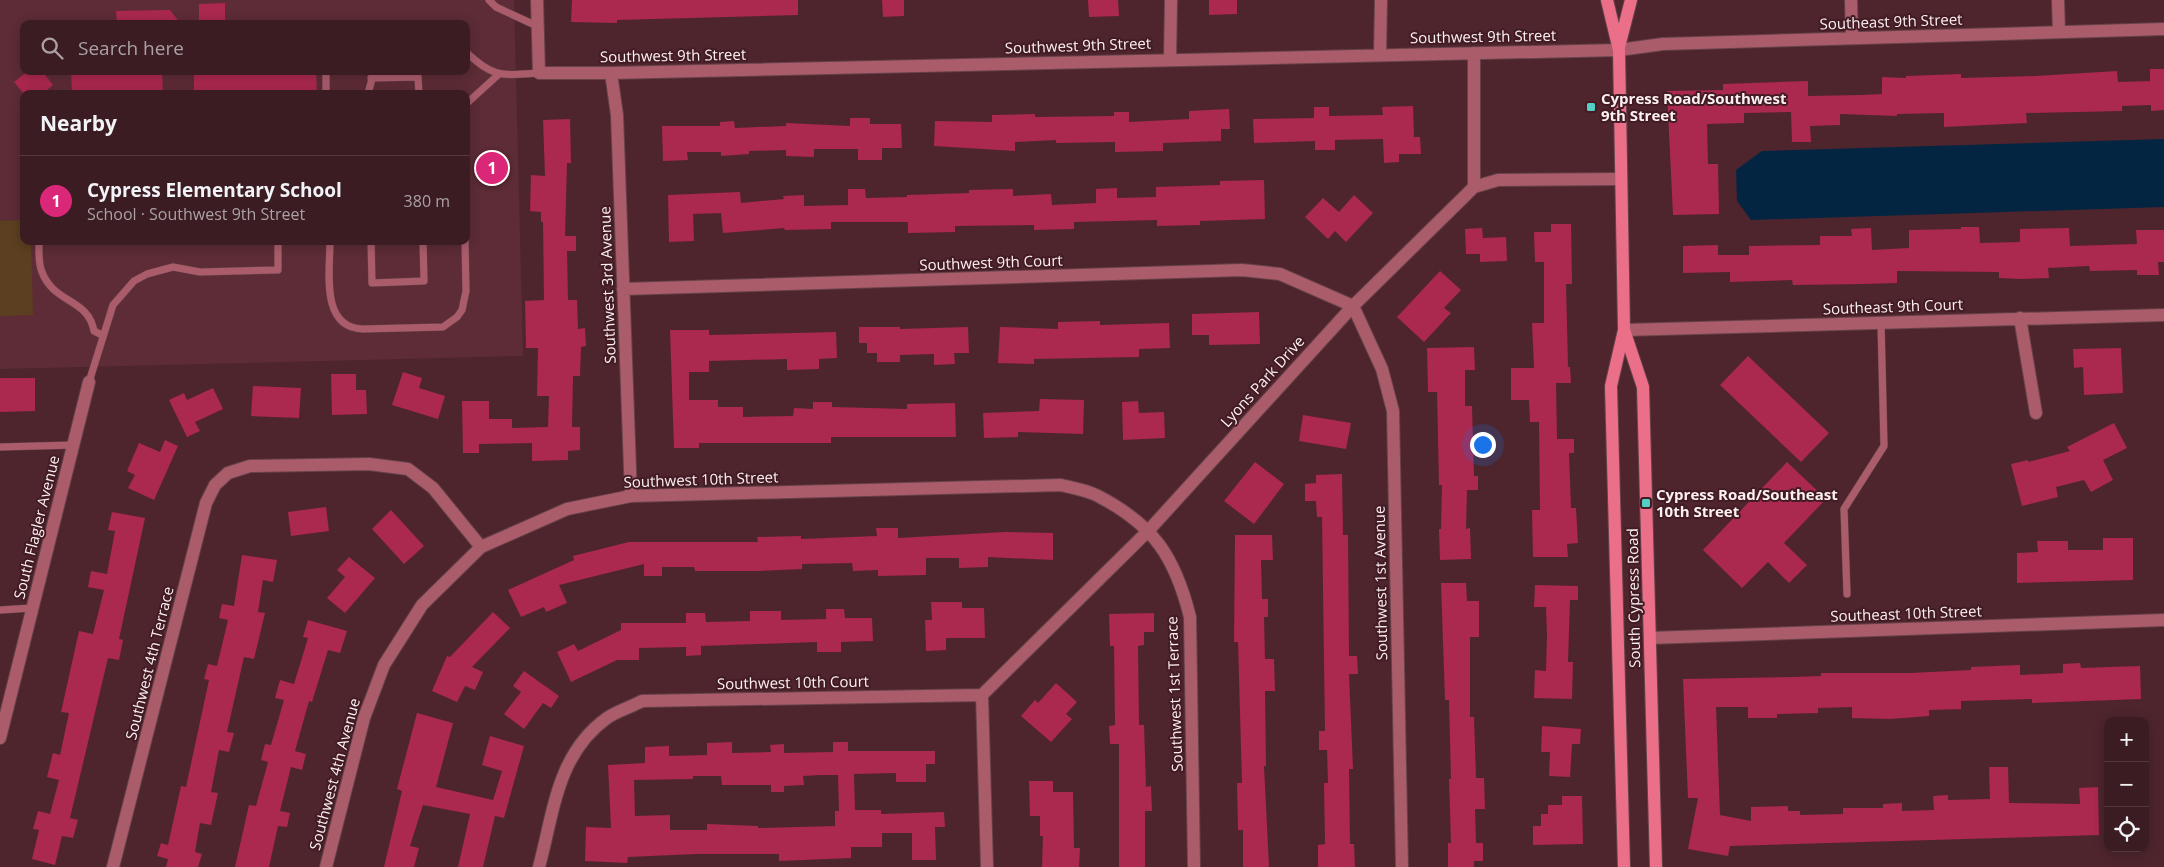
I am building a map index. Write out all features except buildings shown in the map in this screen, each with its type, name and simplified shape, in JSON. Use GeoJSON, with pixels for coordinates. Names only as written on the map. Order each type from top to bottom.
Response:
{"type":"FeatureCollection","features":[{"type":"Feature","properties":{"kind":"street"},"geometry":{"type":"LineString","coordinates":[[537,0],[538,73]]}},
{"type":"Feature","properties":{"kind":"street"},"geometry":{"type":"LineString","coordinates":[[1170,0],[1170,59]]}},
{"type":"Feature","properties":{"kind":"street"},"geometry":{"type":"LineString","coordinates":[[1380,0],[1380,54]]}},
{"type":"Feature","properties":{"kind":"street","name":"South Cypress Road"},"geometry":{"type":"LineString","coordinates":[[1607,0],[1619,50],[1624,330],[1612,386],[1624,867]]}},
{"type":"Feature","properties":{"kind":"street","name":"South Cypress Road"},"geometry":{"type":"LineString","coordinates":[[1619,50],[1631,0]]}},
{"type":"Feature","properties":{"kind":"street"},"geometry":{"type":"LineString","coordinates":[[1851,0],[1852,38]]}},
{"type":"Feature","properties":{"kind":"street"},"geometry":{"type":"LineString","coordinates":[[2058,0],[2059,32]]}},
{"type":"Feature","properties":{"kind":"street","name":"Southeast 9th Street"},"geometry":{"type":"LineString","coordinates":[[1619,50],[1663,44],[2164,29]]}},
{"type":"Feature","properties":{"kind":"street","name":"Southwest 9th Street"},"geometry":{"type":"LineString","coordinates":[[538,73],[611,73],[1619,50]]}},
{"type":"Feature","properties":{"kind":"street"},"geometry":{"type":"LineString","coordinates":[[1474,53],[1474,187],[1498,180],[1621,179]]}},
{"type":"Feature","properties":{"kind":"street","name":"Southwest 3rd Avenue"},"geometry":{"type":"LineString","coordinates":[[611,73],[616,115],[631,496]]}},
{"type":"Feature","properties":{"kind":"street","name":"Lyons Park Drive"},"geometry":{"type":"LineString","coordinates":[[982,695],[1148,530],[1353,306],[1474,187]]}},
{"type":"Feature","properties":{"kind":"street","name":"Southwest 9th Court"},"geometry":{"type":"LineString","coordinates":[[623,289],[1242,270],[1280,274],[1353,306]]}},
{"type":"Feature","properties":{"kind":"street","name":"Southwest 1st Avenue"},"geometry":{"type":"LineString","coordinates":[[1353,306],[1382,369],[1393,411],[1402,867]]}},
{"type":"Feature","properties":{"kind":"street","name":"Southeast 9th Court"},"geometry":{"type":"LineString","coordinates":[[1624,330],[2164,315]]}},
{"type":"Feature","properties":{"kind":"street"},"geometry":{"type":"LineString","coordinates":[[2020,318],[2036,413]]}},
{"type":"Feature","properties":{"kind":"street","name":"South Cypress Road"},"geometry":{"type":"LineString","coordinates":[[1624,330],[1643,388],[1656,867]]}},
{"type":"Feature","properties":{"kind":"street","name":"South Flagler Avenue"},"geometry":{"type":"LineString","coordinates":[[0,738],[90,382]]}},
{"type":"Feature","properties":{"kind":"street","name":"Southwest 4th Terrace"},"geometry":{"type":"LineString","coordinates":[[113,867],[206,503],[214,485],[228,473],[250,466],[369,464],[408,469],[433,488],[481,547]]}},
{"type":"Feature","properties":{"kind":"street","name":"Southwest 10th Street"},"geometry":{"type":"LineString","coordinates":[[481,547],[567,510],[631,496],[1061,485],[1097,495],[1148,530]]}},
{"type":"Feature","properties":{"kind":"street","name":"Southwest 1st Terrace"},"geometry":{"type":"LineString","coordinates":[[1148,530],[1169,556],[1183,589],[1190,617],[1194,867]]}},
{"type":"Feature","properties":{"kind":"street","name":"Southwest 4th Avenue"},"geometry":{"type":"LineString","coordinates":[[326,867],[364,718],[384,665],[422,605],[481,547]]}},
{"type":"Feature","properties":{"kind":"street","name":"Southeast 10th Street"},"geometry":{"type":"LineString","coordinates":[[1650,638],[2164,620]]}},
{"type":"Feature","properties":{"kind":"street"},"geometry":{"type":"LineString","coordinates":[[982,695],[987,867]]}},
{"type":"Feature","properties":{"kind":"street","name":"Southwest 10th Court"},"geometry":{"type":"LineString","coordinates":[[539,867],[564,770],[581,741],[608,717],[642,702],[982,695]]}},
{"type":"Feature","properties":{"kind":"lane"},"geometry":{"type":"LineString","coordinates":[[489,0],[496,7],[537,26]]}},
{"type":"Feature","properties":{"kind":"lane"},"geometry":{"type":"LineString","coordinates":[[470,56],[480,65],[498,75],[538,73]]}},
{"type":"Feature","properties":{"kind":"lane"},"geometry":{"type":"LineString","coordinates":[[326,75],[326,90]]}},
{"type":"Feature","properties":{"kind":"lane"},"geometry":{"type":"LineString","coordinates":[[369,90],[373,75]]}},
{"type":"Feature","properties":{"kind":"lane"},"geometry":{"type":"LineString","coordinates":[[388,75],[418,77],[419,90]]}},
{"type":"Feature","properties":{"kind":"lane"},"geometry":{"type":"LineString","coordinates":[[470,100],[498,75]]}},
{"type":"Feature","properties":{"kind":"lane"},"geometry":{"type":"LineString","coordinates":[[39,245],[41,271],[50,286],[56,294],[88,314],[94,331],[102,335]]}},
{"type":"Feature","properties":{"kind":"lane"},"geometry":{"type":"LineString","coordinates":[[90,382],[102,335],[113,305],[134,281],[147,274],[173,267],[200,272],[278,270],[278,245]]}},
{"type":"Feature","properties":{"kind":"lane"},"geometry":{"type":"LineString","coordinates":[[330,245],[333,309],[345,324],[354,329],[443,327],[457,317],[462,310],[466,291],[465,245]]}},
{"type":"Feature","properties":{"kind":"lane"},"geometry":{"type":"LineString","coordinates":[[371,245],[372,283],[424,281],[423,245]]}},
{"type":"Feature","properties":{"kind":"lane"},"geometry":{"type":"LineString","coordinates":[[1847,594],[1844,510],[1884,446],[1881,323]]}},
{"type":"Feature","properties":{"kind":"lane"},"geometry":{"type":"LineString","coordinates":[[0,447],[73,445]]}},
{"type":"Feature","properties":{"kind":"lane"},"geometry":{"type":"LineString","coordinates":[[0,610],[32,608]]}},
{"type":"Feature","properties":{"kind":"shaded area"},"geometry":{"type":"Polygon","coordinates":[[[0,0],[514,0],[523,356],[0,369],[0,0]]]}},
{"type":"Feature","properties":{"kind":"shaded area"},"geometry":{"type":"Polygon","coordinates":[[[20,220],[20,245],[31,245],[33,315],[0,316],[0,221],[20,220]]]}},
{"type":"Feature","properties":{"kind":"water"},"geometry":{"type":"Polygon","coordinates":[[[2164,139],[2164,207],[1751,220],[1737,201],[1736,170],[1762,151],[2164,139]]]}},
{"type":"Feature","properties":{"kind":"place","name":"Cypress Road/Southwest 9th Street"},"geometry":{"type":"Point","coordinates":[1591,107]}},
{"type":"Feature","properties":{"kind":"place","name":"Cypress Elementary School"},"geometry":{"type":"Point","coordinates":[492,168]}},
{"type":"Feature","properties":{"kind":"place","name":"Cypress Road/Southeast 10th Street"},"geometry":{"type":"Point","coordinates":[1646,503]}}]}
